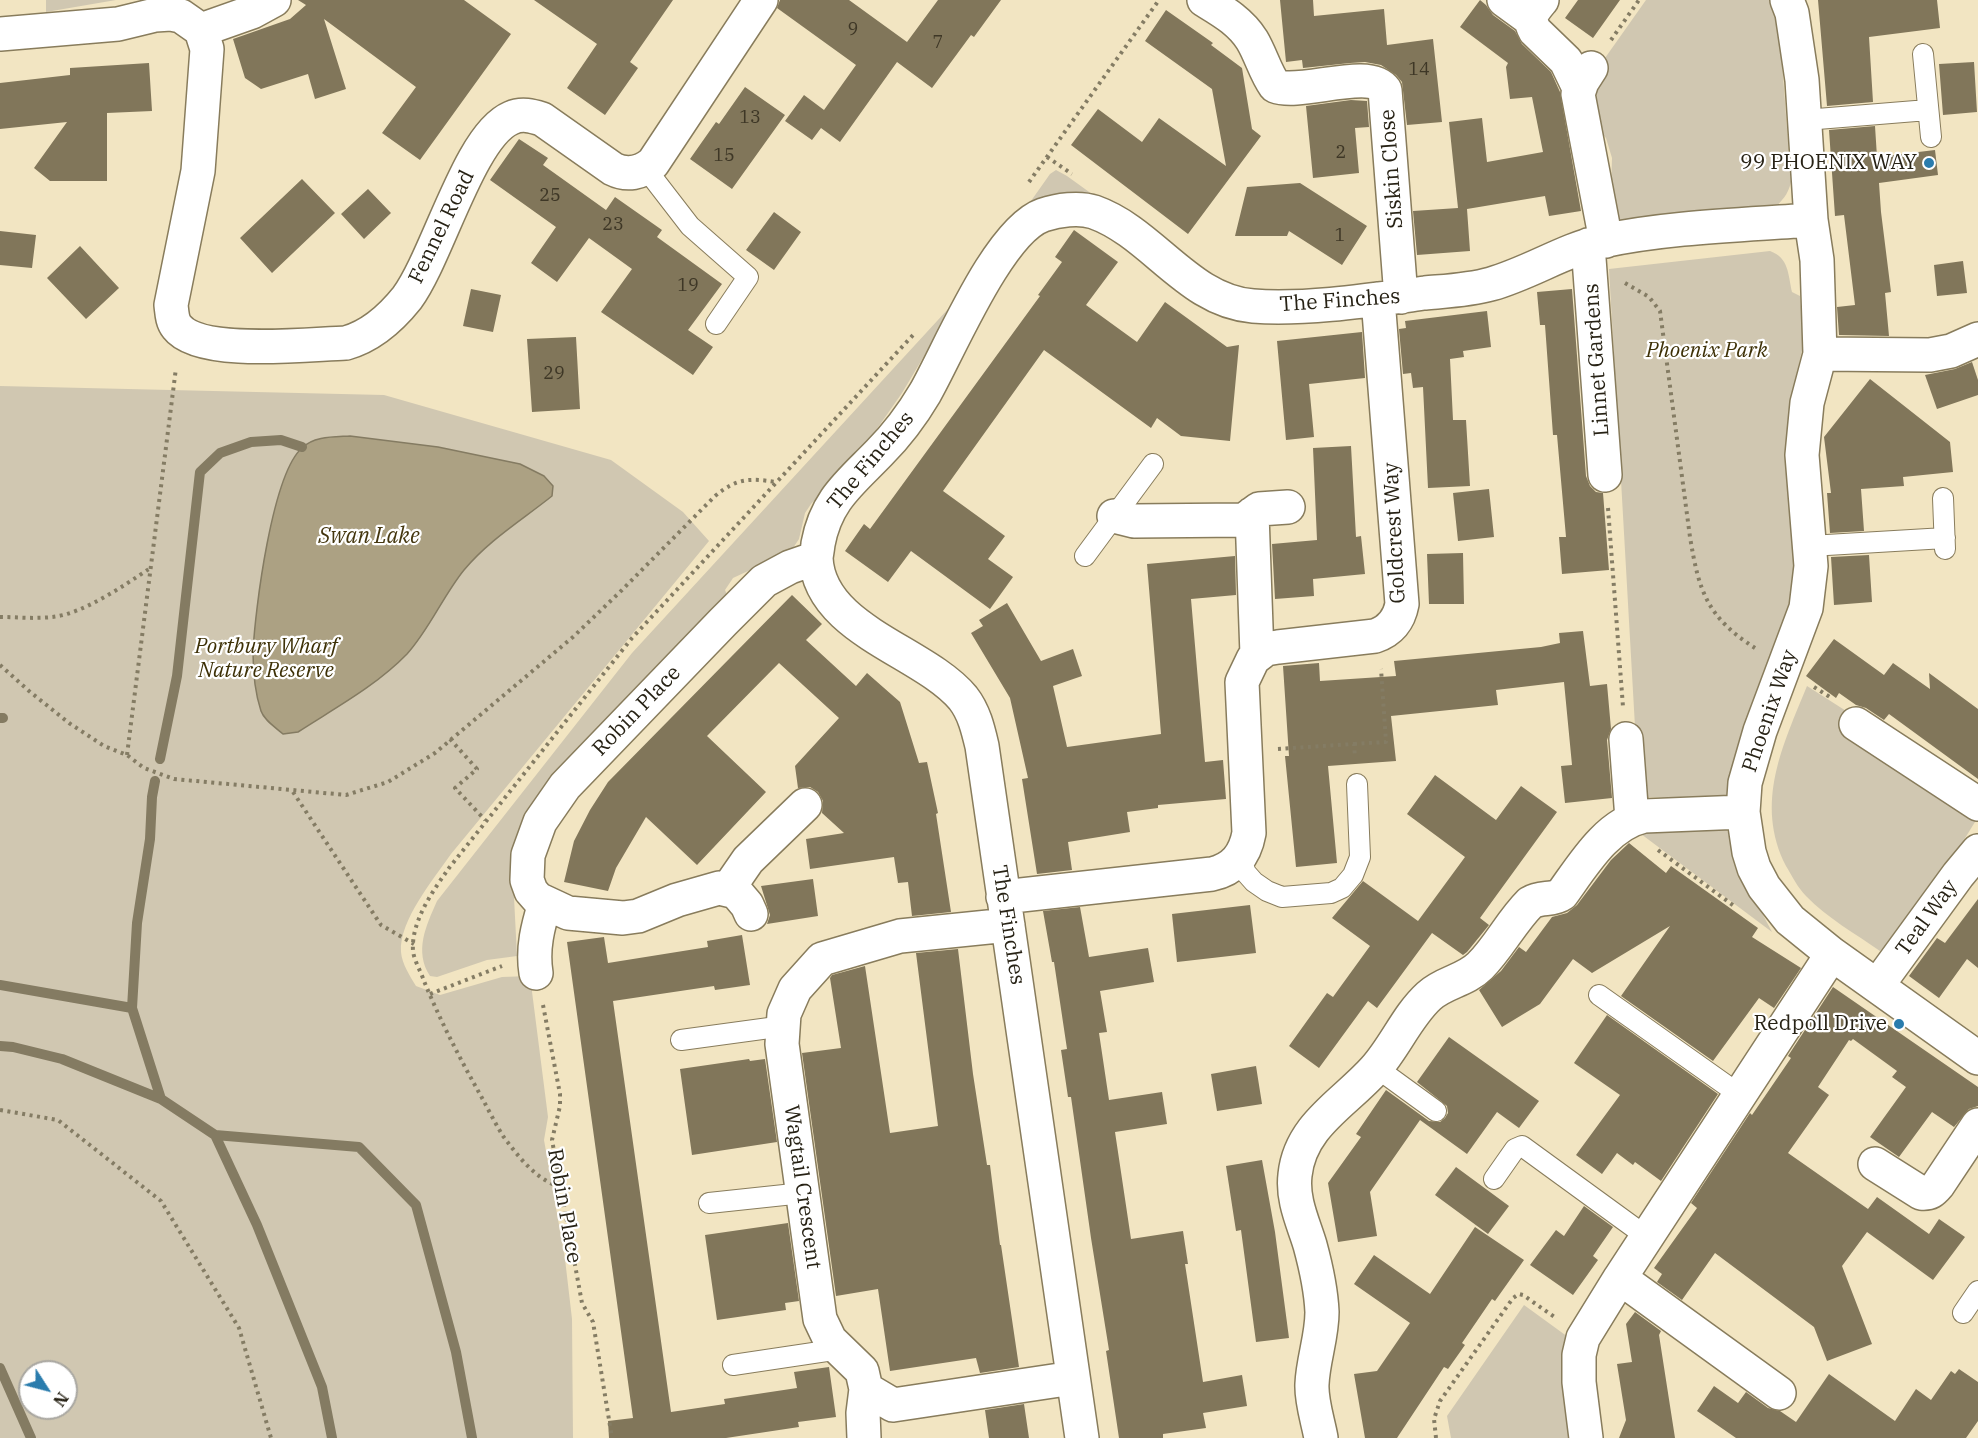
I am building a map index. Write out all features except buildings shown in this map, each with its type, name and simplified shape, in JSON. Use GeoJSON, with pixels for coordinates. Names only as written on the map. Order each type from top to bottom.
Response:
{"type":"FeatureCollection","features":[{"type":"Feature","properties":{"kind":"street"},"geometry":{"type":"LineString","coordinates":[[201,30],[235,19],[274,0]]}},
{"type":"Feature","properties":{"kind":"street"},"geometry":{"type":"LineString","coordinates":[[646,169],[653,163],[761,0]]}},
{"type":"Feature","properties":{"kind":"street","name":"Siskin Close"},"geometry":{"type":"LineString","coordinates":[[1204,0],[1236,21],[1245,30],[1265,70],[1275,86],[1281,89],[1368,81],[1379,83],[1385,90],[1389,298]]}},
{"type":"Feature","properties":{"kind":"street","name":"Linnet Gardens"},"geometry":{"type":"LineString","coordinates":[[1504,0],[1536,10],[1535,31],[1585,78],[1578,94],[1595,254],[1605,475]]}},
{"type":"Feature","properties":{"kind":"street","name":"Phoenix Way"},"geometry":{"type":"LineString","coordinates":[[1788,0],[1802,80],[1816,260],[1820,354],[1807,402],[1803,429],[1802,455],[1811,566],[1806,608],[1760,730],[1745,783],[1743,812],[1754,868],[1764,887],[1790,920],[1832,954],[1978,1058]]}},
{"type":"Feature","properties":{"kind":"street"},"geometry":{"type":"LineString","coordinates":[[0,34],[118,24],[155,15],[171,14],[181,16],[201,30],[207,49],[198,171],[171,305],[172,318],[180,331]]}},
{"type":"Feature","properties":{"kind":"street","name":"Fennel Road"},"geometry":{"type":"LineString","coordinates":[[180,331],[204,342],[232,347],[346,343],[358,340],[373,331],[407,298],[432,253],[480,148],[490,135],[511,118],[523,115],[542,119],[618,171],[632,173],[646,169]]}},
{"type":"Feature","properties":{"kind":"street","name":"The Finches"},"geometry":{"type":"LineString","coordinates":[[1083,1438],[1072,1378],[982,746],[969,706],[960,695],[933,672],[848,618],[831,599],[822,583],[816,558],[820,534],[830,507],[840,493],[913,414],[960,323],[1006,246],[1012,238],[1041,215],[1070,209],[1091,211],[1131,234],[1207,292],[1230,302],[1251,306],[1389,298],[1486,285],[1595,254],[1646,234],[1812,220]]}},
{"type":"Feature","properties":{"kind":"street","name":"Goldcrest Way"},"geometry":{"type":"LineString","coordinates":[[1379,635],[1395,624],[1402,604],[1389,298]]}},
{"type":"Feature","properties":{"kind":"street"},"geometry":{"type":"LineString","coordinates":[[1820,354],[1930,355],[1951,351],[1978,339]]}},
{"type":"Feature","properties":{"kind":"street"},"geometry":{"type":"LineString","coordinates":[[1114,516],[1134,521],[1244,520],[1259,509],[1288,507]]}},
{"type":"Feature","properties":{"kind":"street"},"geometry":{"type":"LineString","coordinates":[[1252,514],[1257,655]]}},
{"type":"Feature","properties":{"kind":"street","name":"Robin Place"},"geometry":{"type":"LineString","coordinates":[[545,903],[531,891],[527,880],[528,855],[540,822],[566,786],[764,581],[790,567],[816,558]]}},
{"type":"Feature","properties":{"kind":"street"},"geometry":{"type":"LineString","coordinates":[[1005,911],[1212,874],[1227,869],[1240,858],[1249,833],[1242,682],[1248,666],[1257,655],[1266,649],[1379,635]]}},
{"type":"Feature","properties":{"kind":"street"},"geometry":{"type":"LineString","coordinates":[[1856,724],[1978,804]]}},
{"type":"Feature","properties":{"kind":"street"},"geometry":{"type":"LineString","coordinates":[[1626,739],[1631,819]]}},
{"type":"Feature","properties":{"kind":"street"},"geometry":{"type":"LineString","coordinates":[[729,889],[748,860],[805,805]]}},
{"type":"Feature","properties":{"kind":"street"},"geometry":{"type":"LineString","coordinates":[[1321,1438],[1312,1385],[1322,1313],[1319,1282],[1310,1244],[1297,1208],[1295,1176],[1299,1154],[1316,1125],[1377,1068],[1421,1003],[1442,987],[1477,969],[1489,957],[1530,903],[1539,898],[1554,898],[1562,894],[1602,843],[1620,825],[1644,816],[1743,812]]}},
{"type":"Feature","properties":{"kind":"street","name":"Teal Way"},"geometry":{"type":"LineString","coordinates":[[1877,986],[1978,851]]}},
{"type":"Feature","properties":{"kind":"street"},"geometry":{"type":"LineString","coordinates":[[535,967],[538,928],[545,903],[568,913],[623,918],[638,916],[707,890],[719,888],[729,889],[742,897],[750,914]]}},
{"type":"Feature","properties":{"kind":"street","name":"Wagtail Crescent"},"geometry":{"type":"LineString","coordinates":[[866,1389],[862,1371],[830,1340],[820,1319],[782,1044],[784,1014],[795,989],[822,959],[900,936],[1005,911]]}},
{"type":"Feature","properties":{"kind":"street"},"geometry":{"type":"LineString","coordinates":[[1587,1438],[1579,1382],[1579,1355],[1583,1338],[1832,954]]}},
{"type":"Feature","properties":{"kind":"street"},"geometry":{"type":"LineString","coordinates":[[1875,1164],[1921,1193],[1928,1194],[1938,1185],[1978,1125]]}},
{"type":"Feature","properties":{"kind":"street"},"geometry":{"type":"LineString","coordinates":[[1620,1278],[1779,1393]]}},
{"type":"Feature","properties":{"kind":"street"},"geometry":{"type":"LineString","coordinates":[[864,1438],[862,1413],[866,1389],[893,1405],[1072,1378]]}},
{"type":"Feature","properties":{"kind":"lane"},"geometry":{"type":"LineString","coordinates":[[1923,54],[1931,137]]}},
{"type":"Feature","properties":{"kind":"lane"},"geometry":{"type":"LineString","coordinates":[[1805,120],[1928,110]]}},
{"type":"Feature","properties":{"kind":"lane"},"geometry":{"type":"LineString","coordinates":[[646,169],[690,226],[748,277],[716,324]]}},
{"type":"Feature","properties":{"kind":"lane"},"geometry":{"type":"LineString","coordinates":[[1085,556],[1153,464]]}},
{"type":"Feature","properties":{"kind":"lane"},"geometry":{"type":"LineString","coordinates":[[1810,546],[1945,544],[1943,498]]}},
{"type":"Feature","properties":{"kind":"lane"},"geometry":{"type":"LineString","coordinates":[[1240,858],[1246,873],[1254,882],[1282,897],[1331,892],[1342,888],[1353,875],[1360,857],[1357,784]]}},
{"type":"Feature","properties":{"kind":"lane"},"geometry":{"type":"LineString","coordinates":[[1599,995],[1740,1095]]}},
{"type":"Feature","properties":{"kind":"lane"},"geometry":{"type":"LineString","coordinates":[[681,1040],[784,1026]]}},
{"type":"Feature","properties":{"kind":"lane"},"geometry":{"type":"LineString","coordinates":[[1377,1068],[1436,1110]]}},
{"type":"Feature","properties":{"kind":"lane"},"geometry":{"type":"LineString","coordinates":[[1494,1179],[1515,1149],[1522,1146],[1647,1236]]}},
{"type":"Feature","properties":{"kind":"lane"},"geometry":{"type":"LineString","coordinates":[[709,1203],[803,1192]]}},
{"type":"Feature","properties":{"kind":"lane"},"geometry":{"type":"LineString","coordinates":[[1963,1313],[1978,1291]]}},
{"type":"Feature","properties":{"kind":"lane"},"geometry":{"type":"LineString","coordinates":[[733,1365],[840,1349]]}},
{"type":"Feature","properties":{"kind":"path"},"geometry":{"type":"LineString","coordinates":[[1585,78],[1639,0]]}},
{"type":"Feature","properties":{"kind":"path"},"geometry":{"type":"LineString","coordinates":[[1595,254],[1605,275],[1636,288],[1649,297],[1660,311],[1690,537],[1702,594],[1723,623],[1745,642],[1861,717],[1856,724]]}},
{"type":"Feature","properties":{"kind":"path"},"geometry":{"type":"LineString","coordinates":[[127,756],[180,331]]}},
{"type":"Feature","properties":{"kind":"path"},"geometry":{"type":"LineString","coordinates":[[1605,475],[1626,739]]}},
{"type":"Feature","properties":{"kind":"path"},"geometry":{"type":"LineString","coordinates":[[0,665],[69,723],[144,768],[174,779],[346,795],[388,782],[435,753],[573,637],[728,485],[743,480],[777,482]]}},
{"type":"Feature","properties":{"kind":"path"},"geometry":{"type":"LineString","coordinates":[[0,617],[52,617],[67,614],[115,591],[149,569]]}},
{"type":"Feature","properties":{"kind":"path"},"geometry":{"type":"LineString","coordinates":[[1245,752],[1386,742],[1379,635]]}},
{"type":"Feature","properties":{"kind":"path"},"geometry":{"type":"LineString","coordinates":[[450,740],[477,769],[455,788],[486,820]]}},
{"type":"Feature","properties":{"kind":"path"},"geometry":{"type":"LineString","coordinates":[[1354,744],[1357,784]]}},
{"type":"Feature","properties":{"kind":"path"},"geometry":{"type":"LineString","coordinates":[[293,791],[381,925],[414,944]]}},
{"type":"Feature","properties":{"kind":"path"},"geometry":{"type":"LineString","coordinates":[[1631,819],[1635,832],[1739,909]]}},
{"type":"Feature","properties":{"kind":"path"},"geometry":{"type":"LineString","coordinates":[[430,994],[518,960],[535,967]]}},
{"type":"Feature","properties":{"kind":"path","name":"Robin Place"},"geometry":{"type":"LineString","coordinates":[[535,967],[560,1094],[560,1106],[552,1134],[560,1187],[582,1303],[593,1322],[612,1438]]}},
{"type":"Feature","properties":{"kind":"path"},"geometry":{"type":"LineString","coordinates":[[0,1110],[58,1120],[161,1201],[239,1328],[271,1438]]}},
{"type":"Feature","properties":{"kind":"path"},"geometry":{"type":"LineString","coordinates":[[1436,1438],[1434,1419],[1440,1401],[1517,1295],[1523,1295],[1583,1338]]}},
{"type":"Feature","properties":{"kind":"green space"},"geometry":{"type":"Polygon","coordinates":[[[46,0],[116,0],[46,12],[46,0]]]}},
{"type":"Feature","properties":{"kind":"green space"},"geometry":{"type":"Polygon","coordinates":[[[1646,0],[1771,0],[1779,22],[1791,182],[1784,198],[1772,210],[1626,222],[1617,218],[1611,191],[1612,158],[1606,138],[1598,129],[1590,85],[1593,75],[1646,0]]]}},
{"type":"Feature","properties":{"kind":"green space"},"geometry":{"type":"Polygon","coordinates":[[[1056,170],[1103,202],[1026,208],[1050,174],[1056,170]]]}},
{"type":"Feature","properties":{"kind":"green space","name":"Phoenix Park"},"geometry":{"type":"Polygon","coordinates":[[[1770,251],[1784,262],[1792,292],[1800,296],[1804,341],[1788,414],[1795,559],[1793,585],[1772,658],[1736,753],[1728,799],[1639,797],[1609,269],[1770,251]]]}},
{"type":"Feature","properties":{"kind":"green space"},"geometry":{"type":"Polygon","coordinates":[[[960,296],[902,393],[874,433],[805,513],[799,539],[791,551],[733,578],[725,590],[727,595],[512,858],[517,956],[487,960],[437,977],[430,976],[425,967],[422,948],[423,938],[437,901],[632,653],[960,296]]]}},
{"type":"Feature","properties":{"kind":"green space","name":"Portbury Wharf Nature Reserve"},"geometry":{"type":"Polygon","coordinates":[[[0,386],[384,395],[611,460],[683,512],[709,541],[451,854],[411,914],[402,940],[402,956],[416,986],[440,995],[502,977],[530,976],[548,1117],[544,1140],[565,1259],[572,1319],[573,1438],[0,1438],[0,386]]]}},
{"type":"Feature","properties":{"kind":"green space"},"geometry":{"type":"Polygon","coordinates":[[[1807,686],[1854,716],[1978,817],[1959,848],[1895,937],[1880,951],[1832,919],[1806,896],[1786,866],[1777,843],[1772,820],[1772,797],[1776,774],[1781,752],[1807,686]]]}},
{"type":"Feature","properties":{"kind":"green space"},"geometry":{"type":"Polygon","coordinates":[[[1725,824],[1746,879],[1772,932],[1641,834],[1643,828],[1725,824]]]}},
{"type":"Feature","properties":{"kind":"green space"},"geometry":{"type":"Polygon","coordinates":[[[1524,1305],[1568,1337],[1562,1369],[1569,1438],[1451,1438],[1447,1416],[1524,1305]]]}},
{"type":"Feature","properties":{"kind":"water","name":"Swan Lake"},"geometry":{"type":"Polygon","coordinates":[[[350,436],[438,447],[520,464],[544,476],[553,486],[552,496],[474,559],[456,580],[415,645],[395,666],[355,696],[298,732],[283,734],[262,714],[254,674],[254,632],[267,544],[282,485],[291,463],[302,448],[318,439],[350,436]]]}},
{"type":"Feature","properties":{"kind":"waterway"},"geometry":{"type":"LineString","coordinates":[[160,759],[177,676],[200,472],[220,453],[251,442],[281,440],[302,447]]}},
{"type":"Feature","properties":{"kind":"waterway"},"geometry":{"type":"LineString","coordinates":[[155,781],[150,839],[137,923],[132,1008],[161,1099]]}},
{"type":"Feature","properties":{"kind":"waterway"},"geometry":{"type":"LineString","coordinates":[[0,985],[132,1008]]}},
{"type":"Feature","properties":{"kind":"waterway"},"geometry":{"type":"LineString","coordinates":[[0,1046],[62,1059],[161,1099],[215,1135],[359,1147],[416,1205],[456,1352],[472,1438]]}},
{"type":"Feature","properties":{"kind":"waterway"},"geometry":{"type":"LineString","coordinates":[[215,1135],[257,1225],[322,1387],[332,1438]]}},
{"type":"Feature","properties":{"kind":"waterway"},"geometry":{"type":"LineString","coordinates":[[0,1368],[31,1438]]}},
{"type":"Feature","properties":{"kind":"place","name":"99 PHOENIX WAY"},"geometry":{"type":"Point","coordinates":[1929,163]}},
{"type":"Feature","properties":{"kind":"place","name":"Redpoll Drive"},"geometry":{"type":"Point","coordinates":[1899,1024]}}]}
